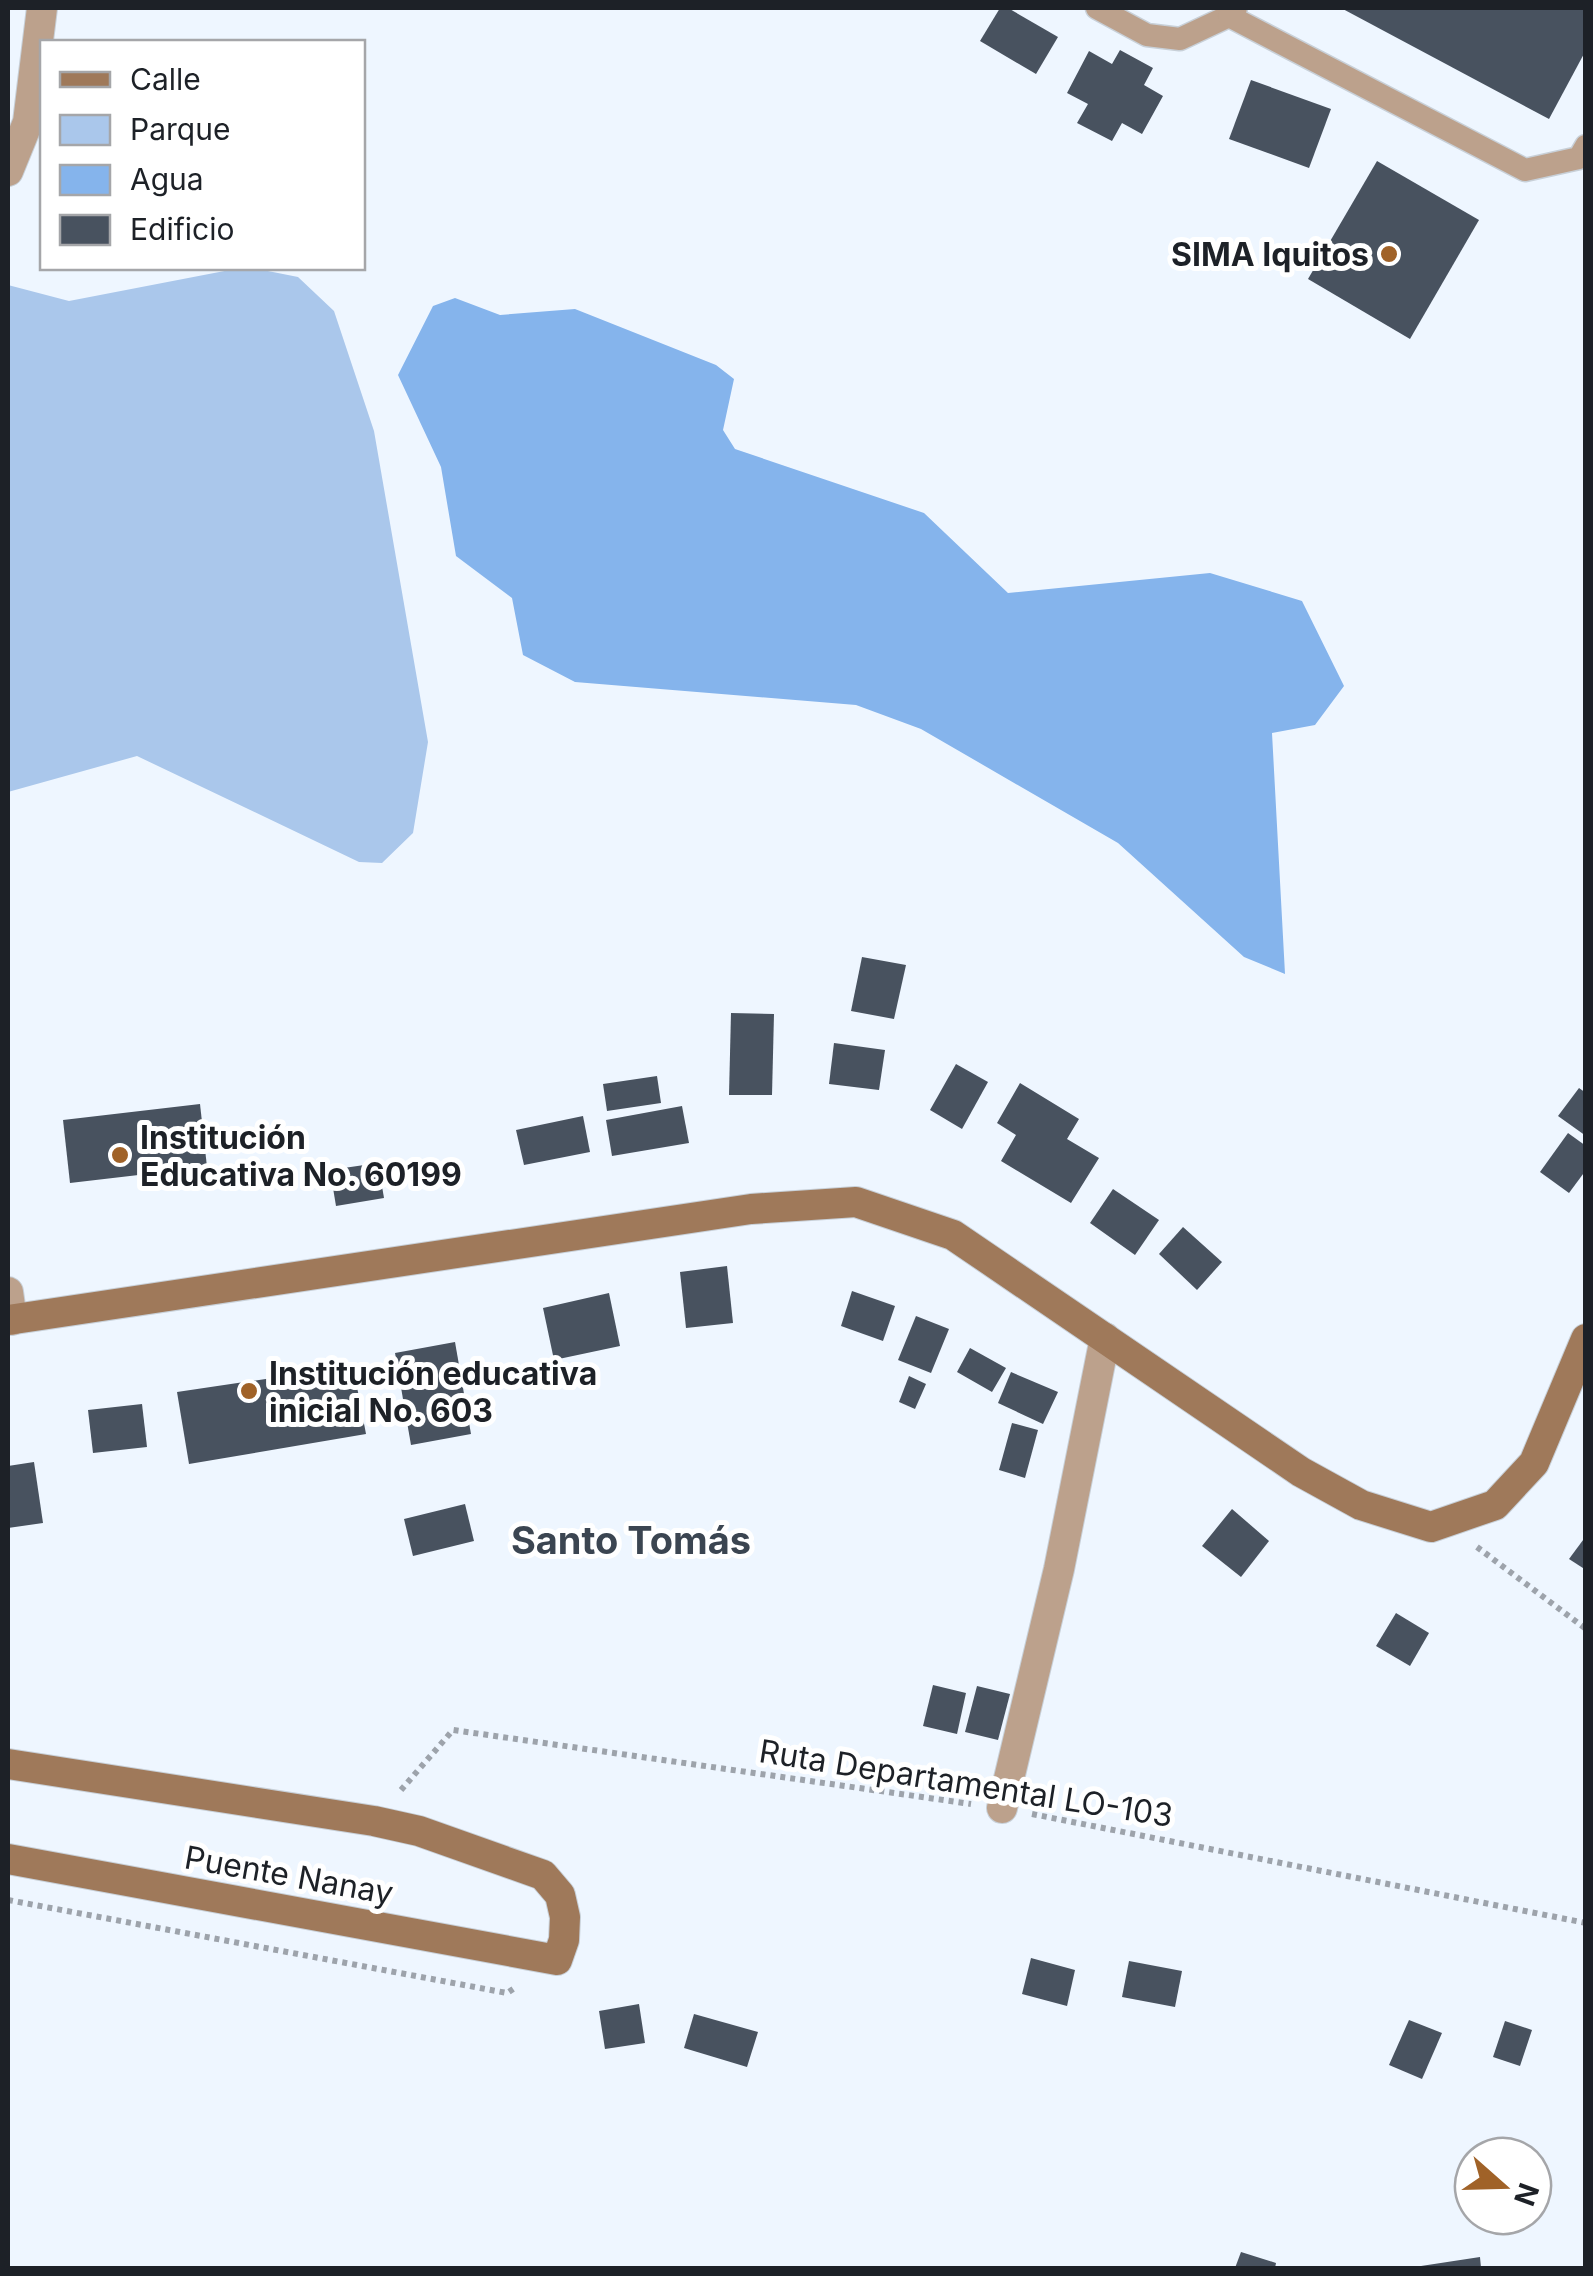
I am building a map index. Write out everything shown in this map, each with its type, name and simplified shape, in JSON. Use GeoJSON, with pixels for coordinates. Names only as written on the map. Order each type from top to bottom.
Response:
{"type":"FeatureCollection","features":[{"type":"Feature","properties":{"kind":"street"},"geometry":{"type":"LineString","coordinates":[[8,171],[28,122],[42,8]]}},
{"type":"Feature","properties":{"kind":"street"},"geometry":{"type":"LineString","coordinates":[[9,1311],[751,1209],[856,1202],[953,1234],[1302,1472],[1361,1505],[1431,1527],[1495,1505],[1534,1463],[1586,1339]]}},
{"type":"Feature","properties":{"kind":"street"},"geometry":{"type":"LineString","coordinates":[[1002,1808],[1059,1569],[1105,1338]]}},
{"type":"Feature","properties":{"kind":"street"},"geometry":{"type":"LineString","coordinates":[[8,1764],[374,1821]]}},
{"type":"Feature","properties":{"kind":"street","name":"Puente Nanay"},"geometry":{"type":"LineString","coordinates":[[8,1859],[557,1960],[564,1940],[565,1916],[560,1894],[542,1875],[420,1831],[374,1821]]}},
{"type":"Feature","properties":{"kind":"lane"},"geometry":{"type":"LineString","coordinates":[[1096,8],[1147,35],[1180,39],[1233,12],[1525,170],[1579,158],[1586,146]]}},
{"type":"Feature","properties":{"kind":"path"},"geometry":{"type":"LineString","coordinates":[[1444,1522],[1586,1629]]}},
{"type":"Feature","properties":{"kind":"path","name":"Ruta Departamental LO-103"},"geometry":{"type":"LineString","coordinates":[[374,1821],[453,1730],[1002,1808],[1586,1923]]}},
{"type":"Feature","properties":{"kind":"green space"},"geometry":{"type":"Polygon","coordinates":[[[230,270],[263,270],[298,277],[334,311],[374,431],[428,742],[413,833],[382,863],[359,862],[137,756],[8,792],[8,285],[69,301],[230,270]]]}},
{"type":"Feature","properties":{"kind":"water"},"geometry":{"type":"Polygon","coordinates":[[[455,298],[500,315],[575,309],[716,365],[734,379],[723,430],[735,449],[924,513],[1008,593],[1210,573],[1302,601],[1344,686],[1315,725],[1272,733],[1285,974],[1244,957],[1118,843],[921,729],[856,705],[575,682],[523,655],[512,598],[456,556],[441,467],[398,375],[433,306],[455,298]]]}},
{"type":"Feature","properties":{"kind":"building"},"geometry":{"type":"Polygon","coordinates":[[[1000,8],[1008,8],[1058,37],[1036,74],[980,41],[1000,8]]]}},
{"type":"Feature","properties":{"kind":"building"},"geometry":{"type":"Polygon","coordinates":[[[1341,8],[1586,8],[1586,50],[1549,119],[1341,8]]]}},
{"type":"Feature","properties":{"kind":"building"},"geometry":{"type":"Polygon","coordinates":[[[1120,50],[1153,68],[1144,85],[1163,96],[1142,134],[1122,123],[1112,141],[1077,123],[1088,104],[1067,93],[1089,51],[1112,64],[1120,50]]]}},
{"type":"Feature","properties":{"kind":"building"},"geometry":{"type":"Polygon","coordinates":[[[1251,80],[1331,109],[1309,168],[1229,139],[1251,80]]]}},
{"type":"Feature","properties":{"kind":"building"},"geometry":{"type":"Polygon","coordinates":[[[1377,161],[1479,220],[1410,339],[1308,279],[1377,161]]]}},
{"type":"Feature","properties":{"kind":"building"},"geometry":{"type":"Polygon","coordinates":[[[862,957],[906,965],[894,1019],[851,1011],[862,957]]]}},
{"type":"Feature","properties":{"kind":"building"},"geometry":{"type":"Polygon","coordinates":[[[731,1013],[774,1014],[772,1095],[729,1095],[731,1013]]]}},
{"type":"Feature","properties":{"kind":"building"},"geometry":{"type":"Polygon","coordinates":[[[834,1043],[885,1050],[879,1090],[829,1084],[834,1043]]]}},
{"type":"Feature","properties":{"kind":"building"},"geometry":{"type":"Polygon","coordinates":[[[956,1064],[988,1082],[962,1129],[930,1110],[956,1064]]]}},
{"type":"Feature","properties":{"kind":"building"},"geometry":{"type":"Polygon","coordinates":[[[657,1076],[661,1103],[607,1111],[603,1084],[657,1076]]]}},
{"type":"Feature","properties":{"kind":"building"},"geometry":{"type":"Polygon","coordinates":[[[1020,1083],[1079,1119],[1067,1139],[1099,1158],[1071,1203],[1001,1161],[1016,1135],[997,1123],[1020,1083]]]}},
{"type":"Feature","properties":{"kind":"building"},"geometry":{"type":"Polygon","coordinates":[[[1579,1088],[1586,1093],[1586,1136],[1558,1116],[1579,1088]]]}},
{"type":"Feature","properties":{"kind":"building"},"geometry":{"type":"Polygon","coordinates":[[[200,1104],[207,1167],[70,1183],[63,1120],[200,1104]]]}},
{"type":"Feature","properties":{"kind":"building"},"geometry":{"type":"Polygon","coordinates":[[[682,1106],[689,1143],[612,1156],[606,1120],[682,1106]]]}},
{"type":"Feature","properties":{"kind":"building"},"geometry":{"type":"Polygon","coordinates":[[[583,1116],[590,1152],[524,1165],[516,1130],[583,1116]]]}},
{"type":"Feature","properties":{"kind":"building"},"geometry":{"type":"Polygon","coordinates":[[[1568,1133],[1586,1146],[1586,1170],[1569,1193],[1540,1172],[1568,1133]]]}},
{"type":"Feature","properties":{"kind":"building"},"geometry":{"type":"Polygon","coordinates":[[[378,1163],[384,1198],[336,1206],[330,1170],[378,1163]]]}},
{"type":"Feature","properties":{"kind":"building"},"geometry":{"type":"Polygon","coordinates":[[[1113,1189],[1159,1220],[1135,1255],[1090,1223],[1113,1189]]]}},
{"type":"Feature","properties":{"kind":"building"},"geometry":{"type":"Polygon","coordinates":[[[1183,1227],[1222,1262],[1197,1290],[1159,1254],[1183,1227]]]}},
{"type":"Feature","properties":{"kind":"building"},"geometry":{"type":"Polygon","coordinates":[[[727,1266],[733,1323],[686,1328],[680,1272],[727,1266]]]}},
{"type":"Feature","properties":{"kind":"building"},"geometry":{"type":"Polygon","coordinates":[[[852,1291],[895,1306],[883,1341],[841,1326],[852,1291]]]}},
{"type":"Feature","properties":{"kind":"building"},"geometry":{"type":"Polygon","coordinates":[[[609,1293],[620,1346],[554,1360],[543,1308],[609,1293]]]}},
{"type":"Feature","properties":{"kind":"building"},"geometry":{"type":"Polygon","coordinates":[[[916,1316],[949,1329],[931,1373],[898,1360],[916,1316]]]}},
{"type":"Feature","properties":{"kind":"building"},"geometry":{"type":"Polygon","coordinates":[[[455,1342],[471,1434],[411,1445],[395,1353],[455,1342]]]}},
{"type":"Feature","properties":{"kind":"building"},"geometry":{"type":"Polygon","coordinates":[[[970,1348],[1006,1368],[992,1392],[957,1372],[970,1348]]]}},
{"type":"Feature","properties":{"kind":"building"},"geometry":{"type":"Polygon","coordinates":[[[353,1366],[366,1434],[189,1464],[177,1392],[353,1366]]]}},
{"type":"Feature","properties":{"kind":"building"},"geometry":{"type":"Polygon","coordinates":[[[1011,1372],[1058,1392],[1043,1424],[998,1403],[1011,1372]]]}},
{"type":"Feature","properties":{"kind":"building"},"geometry":{"type":"Polygon","coordinates":[[[909,1376],[926,1384],[915,1409],[899,1402],[909,1376]]]}},
{"type":"Feature","properties":{"kind":"building"},"geometry":{"type":"Polygon","coordinates":[[[142,1404],[147,1447],[93,1453],[88,1410],[142,1404]]]}},
{"type":"Feature","properties":{"kind":"building"},"geometry":{"type":"Polygon","coordinates":[[[1012,1423],[1038,1430],[1025,1478],[999,1470],[1012,1423]]]}},
{"type":"Feature","properties":{"kind":"building"},"geometry":{"type":"Polygon","coordinates":[[[34,1462],[43,1523],[8,1528],[8,1466],[34,1462]]]}},
{"type":"Feature","properties":{"kind":"building"},"geometry":{"type":"Polygon","coordinates":[[[465,1504],[474,1541],[413,1556],[404,1519],[465,1504]]]}},
{"type":"Feature","properties":{"kind":"building"},"geometry":{"type":"Polygon","coordinates":[[[1232,1509],[1269,1541],[1241,1577],[1202,1546],[1232,1509]]]}},
{"type":"Feature","properties":{"kind":"building"},"geometry":{"type":"Polygon","coordinates":[[[1586,1536],[1586,1570],[1569,1559],[1586,1536]]]}},
{"type":"Feature","properties":{"kind":"building"},"geometry":{"type":"Polygon","coordinates":[[[1396,1613],[1429,1633],[1410,1666],[1376,1646],[1396,1613]]]}},
{"type":"Feature","properties":{"kind":"building"},"geometry":{"type":"Polygon","coordinates":[[[933,1685],[966,1693],[957,1734],[923,1726],[933,1685]]]}},
{"type":"Feature","properties":{"kind":"building"},"geometry":{"type":"Polygon","coordinates":[[[977,1686],[1010,1694],[998,1740],[965,1732],[977,1686]]]}},
{"type":"Feature","properties":{"kind":"building"},"geometry":{"type":"Polygon","coordinates":[[[1031,1958],[1075,1970],[1067,2006],[1022,1994],[1031,1958]]]}},
{"type":"Feature","properties":{"kind":"building"},"geometry":{"type":"Polygon","coordinates":[[[1129,1961],[1182,1971],[1175,2007],[1122,1997],[1129,1961]]]}},
{"type":"Feature","properties":{"kind":"building"},"geometry":{"type":"Polygon","coordinates":[[[639,2004],[645,2043],[605,2049],[599,2011],[639,2004]]]}},
{"type":"Feature","properties":{"kind":"building"},"geometry":{"type":"Polygon","coordinates":[[[694,2014],[758,2032],[747,2067],[684,2048],[694,2014]]]}},
{"type":"Feature","properties":{"kind":"building"},"geometry":{"type":"Polygon","coordinates":[[[1409,2020],[1442,2033],[1422,2079],[1389,2065],[1409,2020]]]}},
{"type":"Feature","properties":{"kind":"building"},"geometry":{"type":"Polygon","coordinates":[[[1505,2021],[1532,2030],[1520,2066],[1493,2057],[1505,2021]]]}},
{"type":"Feature","properties":{"kind":"building"},"geometry":{"type":"Polygon","coordinates":[[[1241,2252],[1276,2263],[1275,2268],[1235,2268],[1241,2252]]]}},
{"type":"Feature","properties":{"kind":"building"},"geometry":{"type":"Polygon","coordinates":[[[1480,2257],[1481,2268],[1421,2268],[1421,2266],[1480,2257]]]}},
{"type":"Feature","properties":{"kind":"place","name":"SIMA Iquitos"},"geometry":{"type":"Point","coordinates":[1389,254]}},
{"type":"Feature","properties":{"kind":"place","name":"Institución Educativa No. 60199"},"geometry":{"type":"Point","coordinates":[120,1155]}},
{"type":"Feature","properties":{"kind":"place","name":"Institución educativa inicial No. 603"},"geometry":{"type":"Point","coordinates":[249,1391]}},
{"type":"Feature","properties":{"kind":"district","name":"Santo Tomás"},"geometry":{"type":"Point","coordinates":[631,1540]}}]}
